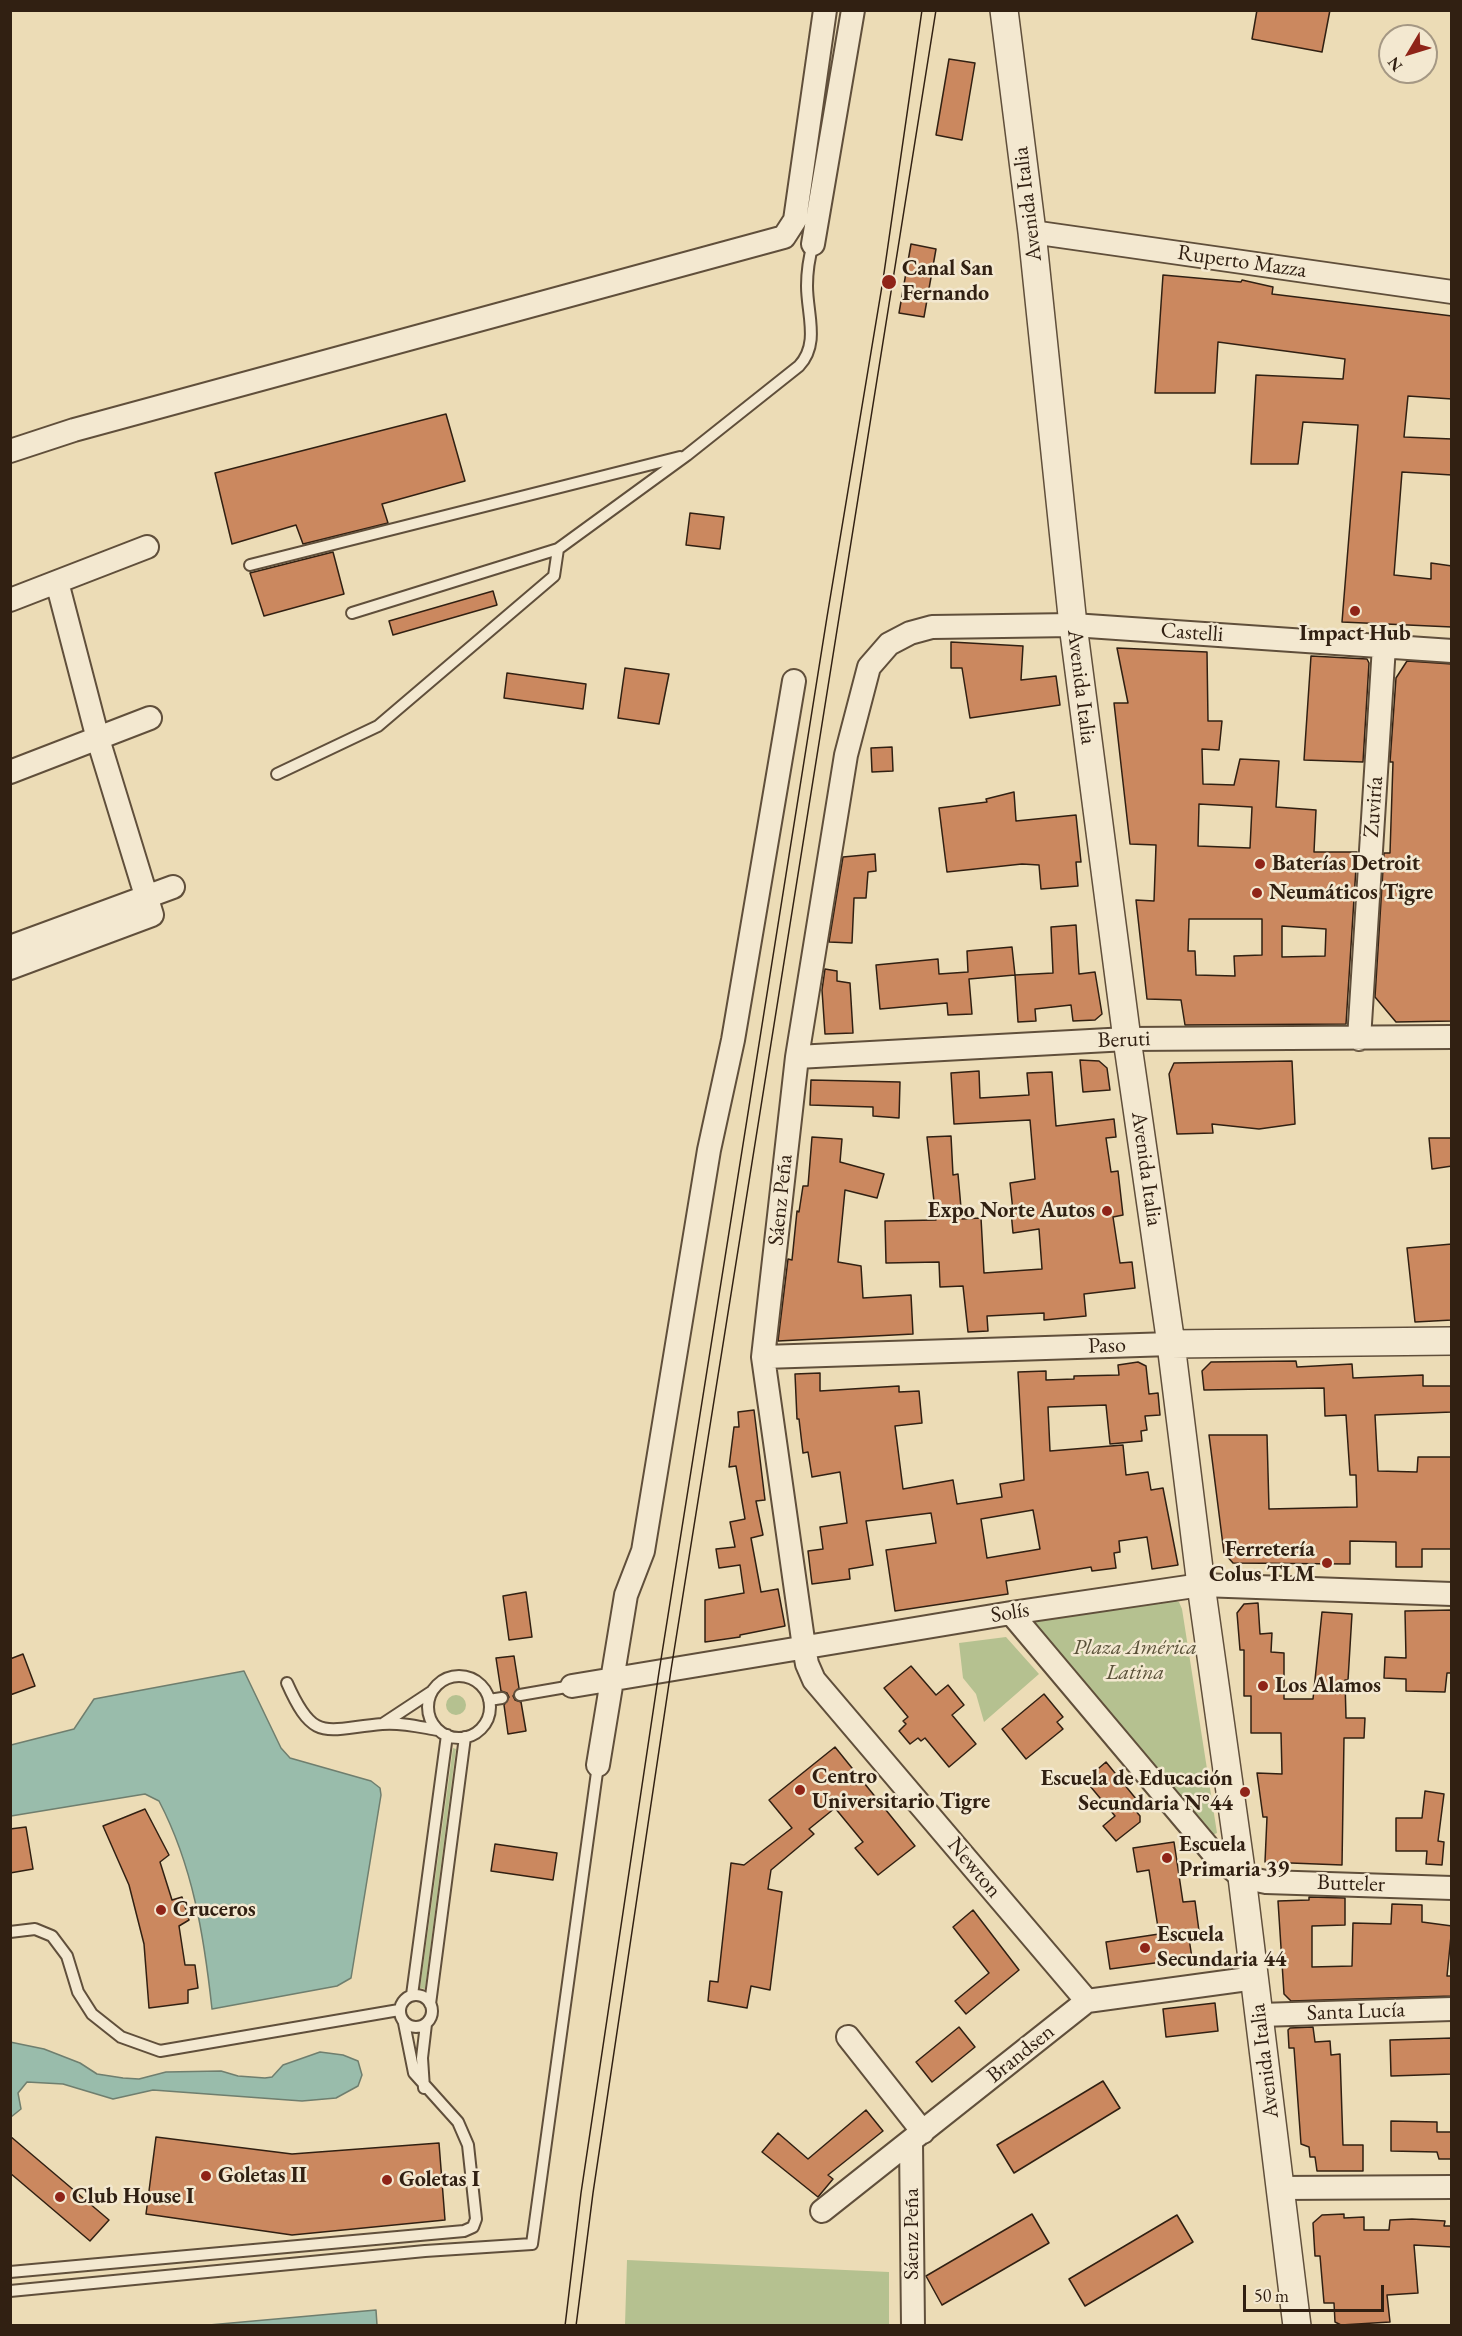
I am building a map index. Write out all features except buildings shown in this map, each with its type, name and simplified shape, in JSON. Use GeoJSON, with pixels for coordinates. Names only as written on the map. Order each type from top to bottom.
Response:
{"type":"FeatureCollection","features":[{"type":"Feature","properties":{"kind":"street"},"geometry":{"type":"LineString","coordinates":[[10,451],[85,426],[784,237],[795,220],[825,10]]}},
{"type":"Feature","properties":{"kind":"street"},"geometry":{"type":"LineString","coordinates":[[813,244],[853,10]]}},
{"type":"Feature","properties":{"kind":"street","name":"Avenida Italia"},"geometry":{"type":"LineString","coordinates":[[1004,10],[1032,232],[1073,625],[1127,1039],[1171,1344],[1201,1585],[1242,1877],[1297,2325]]}},
{"type":"Feature","properties":{"kind":"street","name":"Ruperto Mazza"},"geometry":{"type":"LineString","coordinates":[[1032,232],[1452,292]]}},
{"type":"Feature","properties":{"kind":"street"},"geometry":{"type":"LineString","coordinates":[[10,600],[147,547]]}},
{"type":"Feature","properties":{"kind":"street"},"geometry":{"type":"LineString","coordinates":[[10,968],[152,915],[98,739],[57,582]]}},
{"type":"Feature","properties":{"kind":"street","name":"Castelli"},"geometry":{"type":"LineString","coordinates":[[846,755],[869,667],[889,644],[910,633],[932,627],[1073,625],[1452,651]]}},
{"type":"Feature","properties":{"kind":"street","name":"Zuviría"},"geometry":{"type":"LineString","coordinates":[[1359,1040],[1384,646]]}},
{"type":"Feature","properties":{"kind":"street"},"geometry":{"type":"LineString","coordinates":[[598,1765],[614,1680],[626,1595],[643,1551],[709,1150],[733,1040],[794,681]]}},
{"type":"Feature","properties":{"kind":"street"},"geometry":{"type":"LineString","coordinates":[[10,772],[150,718]]}},
{"type":"Feature","properties":{"kind":"street","name":"Sáenz Peña"},"geometry":{"type":"LineString","coordinates":[[804,1647],[763,1357],[797,1057],[846,755]]}},
{"type":"Feature","properties":{"kind":"street"},"geometry":{"type":"LineString","coordinates":[[10,947],[173,887]]}},
{"type":"Feature","properties":{"kind":"street","name":"Beruti"},"geometry":{"type":"LineString","coordinates":[[797,1057],[1127,1039],[1359,1040],[1452,1037]]}},
{"type":"Feature","properties":{"kind":"street","name":"Paso"},"geometry":{"type":"LineString","coordinates":[[763,1357],[1171,1344],[1452,1341]]}},
{"type":"Feature","properties":{"kind":"street","name":"Solís"},"geometry":{"type":"LineString","coordinates":[[572,1686],[1011,1613],[1201,1585],[1452,1594]]}},
{"type":"Feature","properties":{"kind":"street","name":"Butteler"},"geometry":{"type":"LineString","coordinates":[[1011,1613],[1214,1854],[1242,1877],[1266,1882],[1452,1888]]}},
{"type":"Feature","properties":{"kind":"street","name":"Newton"},"geometry":{"type":"LineString","coordinates":[[804,1647],[814,1680],[1086,2001]]}},
{"type":"Feature","properties":{"kind":"street"},"geometry":{"type":"LineString","coordinates":[[1086,2001],[1255,1978]]}},
{"type":"Feature","properties":{"kind":"street","name":"Brandsen"},"geometry":{"type":"LineString","coordinates":[[822,2211],[1086,2001]]}},
{"type":"Feature","properties":{"kind":"street","name":"Santa Lucía"},"geometry":{"type":"LineString","coordinates":[[1260,2015],[1452,2009]]}},
{"type":"Feature","properties":{"kind":"street"},"geometry":{"type":"LineString","coordinates":[[848,2037],[917,2137]]}},
{"type":"Feature","properties":{"kind":"street","name":"Sáenz Peña"},"geometry":{"type":"LineString","coordinates":[[913,2325],[917,2137]]}},
{"type":"Feature","properties":{"kind":"street"},"geometry":{"type":"LineString","coordinates":[[1280,2188],[1452,2187]]}},
{"type":"Feature","properties":{"kind":"lane"},"geometry":{"type":"LineString","coordinates":[[352,612],[558,549],[687,455],[785,378],[808,356],[811,342],[807,285],[813,244]]}},
{"type":"Feature","properties":{"kind":"lane"},"geometry":{"type":"LineString","coordinates":[[249,565],[687,455]]}},
{"type":"Feature","properties":{"kind":"lane"},"geometry":{"type":"LineString","coordinates":[[277,774],[378,726],[554,576],[558,549]]}},
{"type":"Feature","properties":{"kind":"lane"},"geometry":{"type":"LineString","coordinates":[[287,1683],[299,1711],[313,1726],[331,1731],[384,1723],[465,1737],[482,1728],[487,1720],[489,1700],[485,1690],[468,1677],[447,1678],[432,1692],[384,1723]]}},
{"type":"Feature","properties":{"kind":"lane"},"geometry":{"type":"LineString","coordinates":[[520,1695],[572,1686]]}},
{"type":"Feature","properties":{"kind":"lane"},"geometry":{"type":"LineString","coordinates":[[412,1995],[442,1733],[428,1713],[432,1692]]}},
{"type":"Feature","properties":{"kind":"lane"},"geometry":{"type":"LineString","coordinates":[[489,1700],[502,1698]]}},
{"type":"Feature","properties":{"kind":"lane"},"geometry":{"type":"LineString","coordinates":[[424,2088],[422,2058],[426,2024],[432,2014],[430,2004],[465,1737]]}},
{"type":"Feature","properties":{"kind":"lane"},"geometry":{"type":"LineString","coordinates":[[10,2291],[425,2251],[532,2244],[598,1765]]}},
{"type":"Feature","properties":{"kind":"lane"},"geometry":{"type":"LineString","coordinates":[[10,1932],[35,1929],[52,1936],[67,1956],[78,1992],[92,2014],[121,2037],[160,2051],[399,2010]]}},
{"type":"Feature","properties":{"kind":"lane"},"geometry":{"type":"LineString","coordinates":[[399,2010],[404,2000],[412,1995],[423,1996],[430,2004]]}},
{"type":"Feature","properties":{"kind":"lane"},"geometry":{"type":"LineString","coordinates":[[10,2272],[465,2231],[473,2227],[476,2220],[468,2145],[458,2122],[424,2088],[414,2073],[405,2023],[399,2010]]}},
{"type":"Feature","properties":{"kind":"lane"},"geometry":{"type":"LineString","coordinates":[[405,2023],[416,2027],[426,2024]]}},
{"type":"Feature","properties":{"kind":"green space","name":"Plaza América Latina"},"geometry":{"type":"Polygon","coordinates":[[[1173,1600],[1179,1602],[1182,1609],[1217,1833],[1210,1836],[1034,1626],[1038,1618],[1173,1600]]]}},
{"type":"Feature","properties":{"kind":"green space"},"geometry":{"type":"Polygon","coordinates":[[[1006,1637],[1039,1674],[984,1722],[976,1694],[963,1678],[959,1643],[1006,1637]]]}},
{"type":"Feature","properties":{"kind":"green space"},"geometry":{"type":"Polygon","coordinates":[[[456,1695],[463,1698],[466,1705],[463,1712],[456,1715],[449,1712],[446,1705],[449,1698],[456,1695]]]}},
{"type":"Feature","properties":{"kind":"green space"},"geometry":{"type":"Polygon","coordinates":[[[453,1748],[456,1749],[425,1989],[420,1988],[453,1748]]]}},
{"type":"Feature","properties":{"kind":"green space"},"geometry":{"type":"Polygon","coordinates":[[[627,2260],[889,2272],[889,2325],[625,2325],[627,2260]]]}},
{"type":"Feature","properties":{"kind":"shaded area"},"geometry":{"type":"Polygon","coordinates":[[[244,1671],[281,1748],[290,1758],[371,1781],[380,1788],[381,1795],[351,1978],[337,1986],[212,2009],[201,1928],[189,1876],[171,1826],[159,1801],[145,1794],[11,1816],[11,1745],[74,1729],[94,1699],[244,1671]]]}},
{"type":"Feature","properties":{"kind":"shaded area"},"geometry":{"type":"Polygon","coordinates":[[[10,2042],[44,2049],[80,2063],[97,2074],[123,2078],[139,2079],[166,2072],[221,2071],[238,2076],[265,2078],[272,2077],[283,2065],[320,2052],[343,2055],[358,2061],[362,2075],[358,2086],[336,2098],[302,2101],[153,2090],[113,2099],[63,2084],[27,2082],[18,2093],[21,2109],[11,2117],[10,2042]]]}},
{"type":"Feature","properties":{"kind":"shaded area"},"geometry":{"type":"Polygon","coordinates":[[[376,2310],[377,2325],[209,2325],[376,2310]]]}},
{"type":"Feature","properties":{"kind":"tram line"},"geometry":{"type":"LineString","coordinates":[[565,2326],[581,2193],[659,1672],[883,280],[922,10]]}},
{"type":"Feature","properties":{"kind":"tram line"},"geometry":{"type":"LineString","coordinates":[[576,2326],[593,2193],[671,1670],[936,10]]}},
{"type":"Feature","properties":{"kind":"place","name":"Canal San Fernando"},"geometry":{"type":"Point","coordinates":[889,282]}},
{"type":"Feature","properties":{"kind":"place","name":"Impact Hub"},"geometry":{"type":"Point","coordinates":[1355,611]}},
{"type":"Feature","properties":{"kind":"place","name":"Baterías Detroit"},"geometry":{"type":"Point","coordinates":[1260,864]}},
{"type":"Feature","properties":{"kind":"place","name":"Neumáticos Tigre"},"geometry":{"type":"Point","coordinates":[1257,893]}},
{"type":"Feature","properties":{"kind":"place","name":"Expo Norte Autos"},"geometry":{"type":"Point","coordinates":[1107,1211]}},
{"type":"Feature","properties":{"kind":"place","name":"Ferretería Colus TLM"},"geometry":{"type":"Point","coordinates":[1327,1563]}},
{"type":"Feature","properties":{"kind":"place","name":"Los Alamos"},"geometry":{"type":"Point","coordinates":[1263,1686]}},
{"type":"Feature","properties":{"kind":"place","name":"Centro Universitario Tigre"},"geometry":{"type":"Point","coordinates":[800,1790]}},
{"type":"Feature","properties":{"kind":"place","name":"Escuela de Educación Secundaria N°44"},"geometry":{"type":"Point","coordinates":[1245,1792]}},
{"type":"Feature","properties":{"kind":"place","name":"Escuela Primaria 39"},"geometry":{"type":"Point","coordinates":[1167,1858]}},
{"type":"Feature","properties":{"kind":"place","name":"Cruceros"},"geometry":{"type":"Point","coordinates":[161,1910]}},
{"type":"Feature","properties":{"kind":"place","name":"Escuela Secundaria 44"},"geometry":{"type":"Point","coordinates":[1145,1948]}},
{"type":"Feature","properties":{"kind":"place","name":"Goletas II"},"geometry":{"type":"Point","coordinates":[206,2176]}},
{"type":"Feature","properties":{"kind":"place","name":"Goletas I"},"geometry":{"type":"Point","coordinates":[387,2180]}},
{"type":"Feature","properties":{"kind":"place","name":"Club House I"},"geometry":{"type":"Point","coordinates":[60,2197]}}]}
